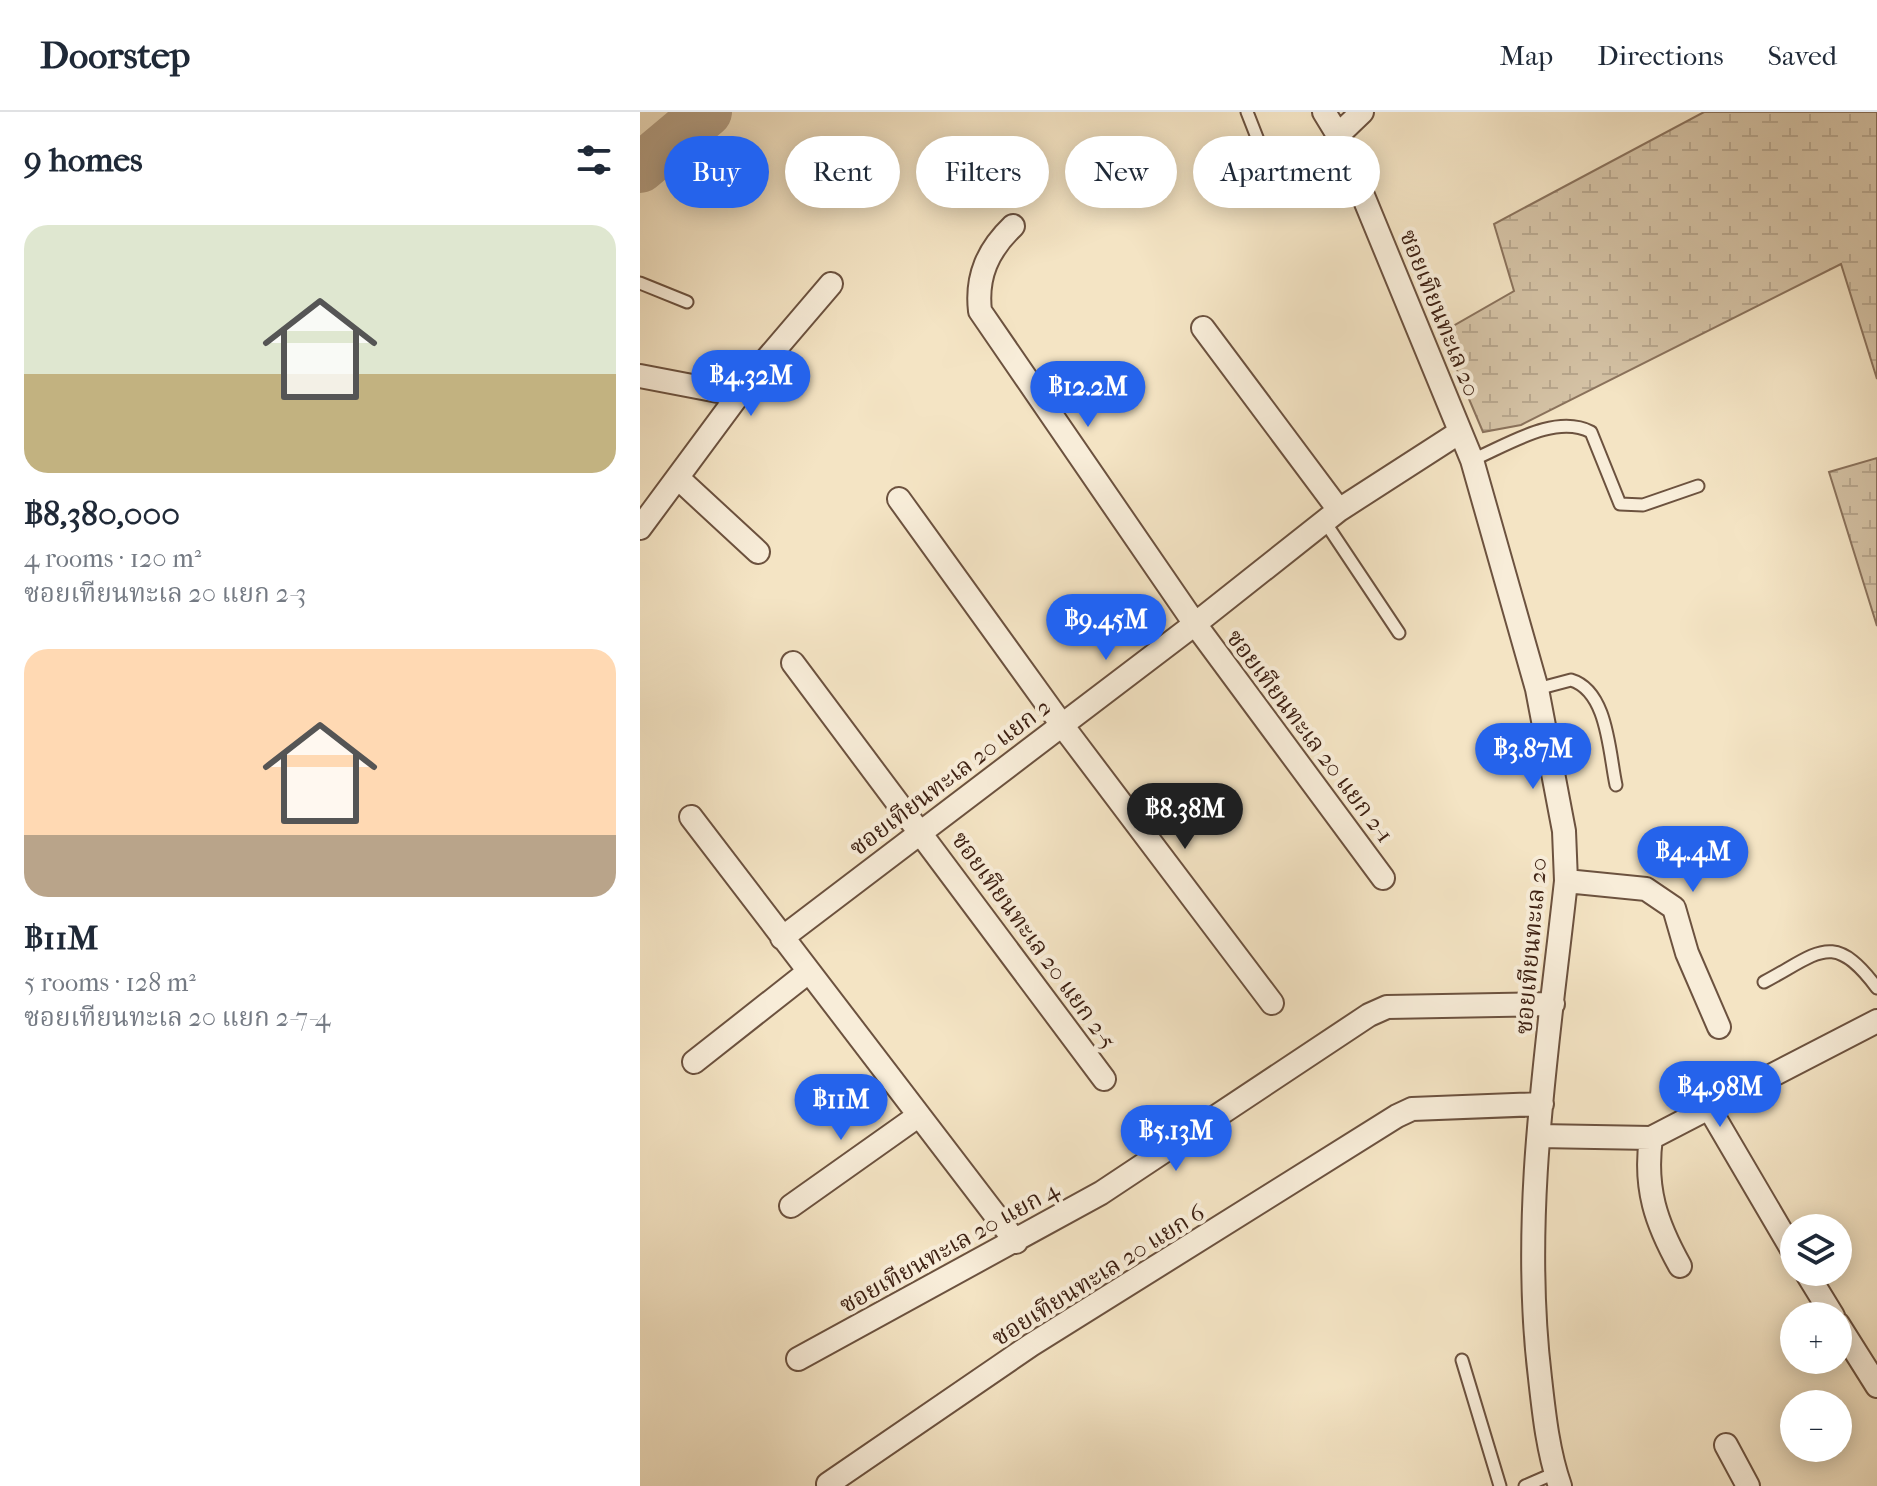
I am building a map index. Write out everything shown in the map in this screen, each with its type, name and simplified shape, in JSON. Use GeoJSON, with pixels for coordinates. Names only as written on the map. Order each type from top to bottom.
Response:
{"type":"FeatureCollection","features":[{"type":"Feature","properties":{"kind":"street","name":"ซอยเทียนทะเล 20"},"geometry":{"type":"LineString","coordinates":[[1324,112],[1338,135],[1472,460],[1537,689],[1564,831],[1566,881],[1532,1230],[1535,1335],[1558,1480]]}},
{"type":"Feature","properties":{"kind":"street"},"geometry":{"type":"LineString","coordinates":[[1338,135],[1362,112]]}},
{"type":"Feature","properties":{"kind":"street","name":"ซอยเทียนทะเล 20 แยก 2-1"},"geometry":{"type":"LineString","coordinates":[[1013,226],[993,245],[981,275],[977,288],[980,311],[1195,624],[1383,878]]}},
{"type":"Feature","properties":{"kind":"street"},"geometry":{"type":"LineString","coordinates":[[640,528],[739,395],[831,284]]}},
{"type":"Feature","properties":{"kind":"street"},"geometry":{"type":"LineString","coordinates":[[1203,328],[1332,516]]}},
{"type":"Feature","properties":{"kind":"street"},"geometry":{"type":"LineString","coordinates":[[640,376],[739,395]]}},
{"type":"Feature","properties":{"kind":"street","name":"ซอยเทียนทะเล 20 แยก 2"},"geometry":{"type":"LineString","coordinates":[[782,938],[1332,516],[1460,432]]}},
{"type":"Feature","properties":{"kind":"street"},"geometry":{"type":"LineString","coordinates":[[678,478],[758,552]]}},
{"type":"Feature","properties":{"kind":"street"},"geometry":{"type":"LineString","coordinates":[[899,499],[1062,725],[1272,1003]]}},
{"type":"Feature","properties":{"kind":"street","name":"ซอยเทียนทะเล 20 แยก 2-5"},"geometry":{"type":"LineString","coordinates":[[793,663],[1104,1079]]}},
{"type":"Feature","properties":{"kind":"street"},"geometry":{"type":"LineString","coordinates":[[691,817],[807,973],[1016,1242]]}},
{"type":"Feature","properties":{"kind":"street"},"geometry":{"type":"LineString","coordinates":[[1566,881],[1646,889],[1674,908],[1687,953],[1719,1027]]}},
{"type":"Feature","properties":{"kind":"street"},"geometry":{"type":"LineString","coordinates":[[694,1062],[807,973]]}},
{"type":"Feature","properties":{"kind":"street","name":"ซอยเทียนทะเล 20 แยก 4"},"geometry":{"type":"LineString","coordinates":[[798,1359],[1101,1193],[1387,1007],[1553,1004]]}},
{"type":"Feature","properties":{"kind":"street"},"geometry":{"type":"LineString","coordinates":[[1539,1136],[1651,1138],[1877,1021]]}},
{"type":"Feature","properties":{"kind":"street","name":"ซอยเทียนทะเล 20 แยก 6"},"geometry":{"type":"LineString","coordinates":[[828,1484],[1031,1345],[1397,1116],[1412,1109],[1542,1104]]}},
{"type":"Feature","properties":{"kind":"street"},"geometry":{"type":"LineString","coordinates":[[1709,1108],[1780,1229]]}},
{"type":"Feature","properties":{"kind":"street"},"geometry":{"type":"LineString","coordinates":[[791,1206],[918,1116]]}},
{"type":"Feature","properties":{"kind":"street"},"geometry":{"type":"LineString","coordinates":[[1651,1138],[1649,1178],[1658,1228],[1680,1266]]}},
{"type":"Feature","properties":{"kind":"street"},"geometry":{"type":"LineString","coordinates":[[1852,1346],[1877,1386]]}},
{"type":"Feature","properties":{"kind":"street"},"geometry":{"type":"LineString","coordinates":[[1726,1445],[1748,1486]]}},
{"type":"Feature","properties":{"kind":"lane"},"geometry":{"type":"LineString","coordinates":[[1247,112],[1256,136]]}},
{"type":"Feature","properties":{"kind":"lane"},"geometry":{"type":"LineString","coordinates":[[640,283],[687,302]]}},
{"type":"Feature","properties":{"kind":"lane"},"geometry":{"type":"LineString","coordinates":[[1472,460],[1560,425],[1578,425],[1591,432],[1620,504],[1643,505],[1698,486]]}},
{"type":"Feature","properties":{"kind":"lane"},"geometry":{"type":"LineString","coordinates":[[1332,516],[1399,633]]}},
{"type":"Feature","properties":{"kind":"lane"},"geometry":{"type":"LineString","coordinates":[[1537,689],[1571,680],[1589,692],[1599,707],[1616,785]]}},
{"type":"Feature","properties":{"kind":"lane"},"geometry":{"type":"LineString","coordinates":[[1764,982],[1821,953],[1836,950],[1847,954],[1877,988]]}},
{"type":"Feature","properties":{"kind":"lane"},"geometry":{"type":"LineString","coordinates":[[1462,1360],[1500,1486]]}},
{"type":"Feature","properties":{"kind":"lane"},"geometry":{"type":"LineString","coordinates":[[1525,1486],[1558,1480]]}},
{"type":"Feature","properties":{"kind":"green space"},"geometry":{"type":"Polygon","coordinates":[[[1704,112],[1877,112],[1877,379],[1841,264],[1521,425],[1483,432],[1441,333],[1514,291],[1494,224],[1704,112]]]}},
{"type":"Feature","properties":{"kind":"green space"},"geometry":{"type":"Polygon","coordinates":[[[1877,458],[1877,626],[1829,472],[1877,458]]]}},
{"type":"Feature","properties":{"kind":"waterway"},"geometry":{"type":"LineString","coordinates":[[640,168],[707,112]]}}]}
